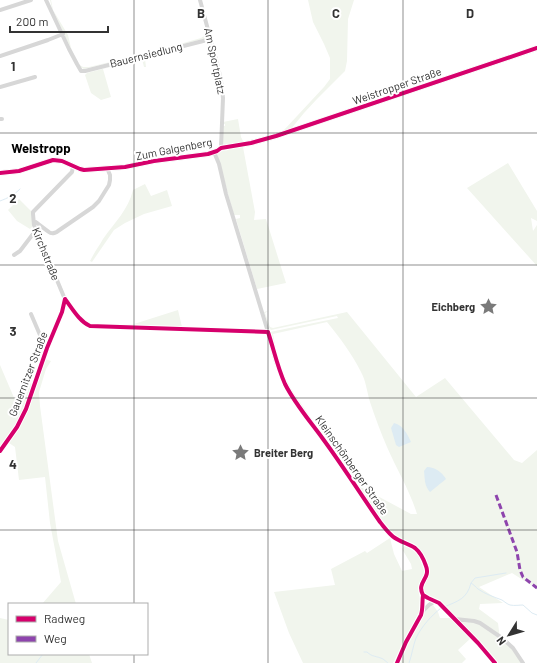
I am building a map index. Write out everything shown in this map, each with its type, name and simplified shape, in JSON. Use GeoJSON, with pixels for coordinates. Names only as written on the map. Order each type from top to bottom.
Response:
{"type":"FeatureCollection","features":[{"type":"Feature","properties":{"kind":"street"},"geometry":{"type":"LineString","coordinates":[[0,10],[31,0]]}},
{"type":"Feature","properties":{"kind":"street"},"geometry":{"type":"LineString","coordinates":[[0,56],[63,34],[46,0]]}},
{"type":"Feature","properties":{"kind":"street","name":"Am Sportplatz"},"geometry":{"type":"LineString","coordinates":[[200,0],[218,67],[223,98],[221,148]]}},
{"type":"Feature","properties":{"kind":"street","name":"Bauernsiedlung"},"geometry":{"type":"LineString","coordinates":[[63,34],[77,64],[82,71],[211,39]]}},
{"type":"Feature","properties":{"kind":"street","name":"Weistropper Straße"},"geometry":{"type":"LineString","coordinates":[[263,140],[537,48]]}},
{"type":"Feature","properties":{"kind":"street"},"geometry":{"type":"LineString","coordinates":[[0,87],[35,77]]}},
{"type":"Feature","properties":{"kind":"street","name":"Zum Galgenberg"},"geometry":{"type":"LineString","coordinates":[[74,166],[80,169],[88,170],[125,167],[214,152],[221,148],[263,140]]}},
{"type":"Feature","properties":{"kind":"street","name":"Kleinschönberger Straße"},"geometry":{"type":"LineString","coordinates":[[214,152],[219,164],[226,194],[276,362],[285,383],[296,402],[325,441],[380,522],[391,535],[401,542],[415,548],[420,554],[427,568],[426,578],[421,586],[423,595],[422,611]]}},
{"type":"Feature","properties":{"kind":"street"},"geometry":{"type":"LineString","coordinates":[[0,173],[19,171],[53,160],[62,161],[74,166]]}},
{"type":"Feature","properties":{"kind":"street","name":"Kirchstraße"},"geometry":{"type":"LineString","coordinates":[[74,166],[72,172],[34,212],[33,214],[36,230],[65,299],[79,318],[90,326],[110,327]]}},
{"type":"Feature","properties":{"kind":"street"},"geometry":{"type":"LineString","coordinates":[[34,221],[50,233],[54,233],[93,207],[99,201],[109,185],[110,175],[107,168]]}},
{"type":"Feature","properties":{"kind":"street"},"geometry":{"type":"LineString","coordinates":[[110,175],[115,169],[114,168]]}},
{"type":"Feature","properties":{"kind":"street"},"geometry":{"type":"LineString","coordinates":[[14,255],[20,251],[36,230]]}},
{"type":"Feature","properties":{"kind":"street","name":"Gauernitzer Straße"},"geometry":{"type":"LineString","coordinates":[[0,451],[17,427],[26,409],[47,348],[62,312],[65,299]]}},
{"type":"Feature","properties":{"kind":"street"},"geometry":{"type":"LineString","coordinates":[[31,314],[47,348]]}},
{"type":"Feature","properties":{"kind":"street"},"geometry":{"type":"LineString","coordinates":[[423,595],[437,602],[455,618],[495,663]]}},
{"type":"Feature","properties":{"kind":"street"},"geometry":{"type":"LineString","coordinates":[[397,663],[422,611],[429,605],[437,602]]}},
{"type":"Feature","properties":{"kind":"street"},"geometry":{"type":"LineString","coordinates":[[455,618],[480,623],[502,638],[524,663]]}},
{"type":"Feature","properties":{"kind":"shaded area"},"geometry":{"type":"Polygon","coordinates":[[[50,0],[53,10],[68,35],[71,48],[78,64],[52,8],[50,0]]]}},
{"type":"Feature","properties":{"kind":"shaded area"},"geometry":{"type":"Polygon","coordinates":[[[308,0],[354,0],[348,19],[347,61],[345,71],[317,99],[291,129],[250,142],[228,146],[224,145],[222,143],[223,126],[225,126],[225,124],[223,124],[223,122],[238,119],[243,141],[252,139],[255,140],[284,130],[330,79],[330,58],[313,22],[308,0]]]}},
{"type":"Feature","properties":{"kind":"shaded area"},"geometry":{"type":"Polygon","coordinates":[[[206,30],[207,38],[152,52],[201,38],[204,36],[206,30]]]}},
{"type":"Feature","properties":{"kind":"shaded area"},"geometry":{"type":"Polygon","coordinates":[[[139,55],[84,69],[78,64],[83,67],[89,67],[139,55]]]}},
{"type":"Feature","properties":{"kind":"shaded area"},"geometry":{"type":"Polygon","coordinates":[[[144,58],[146,67],[144,67],[142,59],[103,69],[111,97],[101,100],[91,93],[85,75],[87,73],[144,58]]]}},
{"type":"Feature","properties":{"kind":"shaded area"},"geometry":{"type":"Polygon","coordinates":[[[243,147],[255,212],[254,220],[266,219],[286,283],[257,289],[236,219],[240,218],[240,215],[234,215],[217,154],[218,152],[243,147]]]}},
{"type":"Feature","properties":{"kind":"shaded area"},"geometry":{"type":"Polygon","coordinates":[[[508,163],[537,211],[537,221],[531,218],[533,231],[537,225],[537,266],[467,188],[508,163]]]}},
{"type":"Feature","properties":{"kind":"shaded area"},"geometry":{"type":"Polygon","coordinates":[[[145,184],[151,196],[167,190],[172,206],[144,214],[114,230],[92,262],[90,261],[103,239],[121,216],[128,204],[133,190],[145,184]]]}},
{"type":"Feature","properties":{"kind":"shaded area"},"geometry":{"type":"Polygon","coordinates":[[[19,199],[31,211],[33,226],[30,229],[17,221],[8,210],[19,199]]]}},
{"type":"Feature","properties":{"kind":"shaded area"},"geometry":{"type":"Polygon","coordinates":[[[178,310],[182,327],[111,326],[110,324],[134,324],[178,310]]]}},
{"type":"Feature","properties":{"kind":"shaded area"},"geometry":{"type":"Polygon","coordinates":[[[268,311],[265,313],[270,327],[273,328],[347,312],[416,397],[445,378],[514,460],[522,463],[537,450],[537,589],[512,573],[479,587],[503,603],[480,604],[479,609],[498,623],[500,639],[511,648],[522,663],[497,663],[444,604],[424,592],[422,588],[429,575],[428,566],[421,551],[397,538],[385,526],[294,398],[277,362],[270,332],[338,318],[337,316],[271,330],[264,312],[268,311]],[[327,322],[273,334],[281,368],[291,389],[357,485],[411,514],[417,514],[411,497],[380,431],[363,375],[350,352],[327,322]]]}},
{"type":"Feature","properties":{"kind":"shaded area"},"geometry":{"type":"Polygon","coordinates":[[[45,359],[51,361],[46,369],[39,392],[40,406],[58,541],[76,603],[43,603],[61,582],[50,523],[45,477],[19,480],[15,447],[9,443],[20,427],[27,412],[45,359]]]}},
{"type":"Feature","properties":{"kind":"shaded area"},"geometry":{"type":"Polygon","coordinates":[[[0,365],[15,400],[26,381],[33,385],[15,427],[0,449],[0,365]]]}},
{"type":"Feature","properties":{"kind":"shaded area"},"geometry":{"type":"Polygon","coordinates":[[[394,423],[403,428],[411,442],[399,447],[396,445],[391,428],[394,423]]]}},
{"type":"Feature","properties":{"kind":"shaded area"},"geometry":{"type":"Polygon","coordinates":[[[427,467],[438,470],[446,479],[430,492],[426,484],[424,471],[427,467]]]}},
{"type":"Feature","properties":{"kind":"shaded area"},"geometry":{"type":"Polygon","coordinates":[[[390,538],[394,554],[402,571],[412,569],[411,564],[402,549],[405,545],[418,554],[425,573],[418,588],[420,599],[419,612],[393,663],[303,663],[289,633],[274,592],[335,585],[331,569],[365,551],[367,553],[390,538]]]}},
{"type":"Feature","properties":{"kind":"shaded area"},"geometry":{"type":"Polygon","coordinates":[[[433,605],[440,618],[450,618],[471,638],[458,650],[466,659],[462,663],[399,663],[425,612],[433,605]]]}},
{"type":"Feature","properties":{"kind":"shaded area"},"geometry":{"type":"Polygon","coordinates":[[[0,618],[8,620],[8,655],[89,655],[92,663],[0,663],[0,618]]]}},
{"type":"Feature","properties":{"kind":"waterway"},"geometry":{"type":"LineString","coordinates":[[0,201],[11,196],[20,189]]}},
{"type":"Feature","properties":{"kind":"waterway"},"geometry":{"type":"LineString","coordinates":[[471,583],[475,578],[506,573]]}},
{"type":"Feature","properties":{"kind":"waterway"},"geometry":{"type":"LineString","coordinates":[[444,607],[461,599],[467,593],[471,583],[478,589],[502,600],[507,604],[523,605],[532,613],[537,615]]}},
{"type":"Feature","properties":{"kind":"waterway"},"geometry":{"type":"LineString","coordinates":[[409,663],[418,634],[434,614],[441,608]]}},
{"type":"Feature","properties":{"kind":"waterway"},"geometry":{"type":"LineString","coordinates":[[364,652],[383,659],[388,663]]}},
{"type":"Feature","properties":{"kind":"waterway"},"geometry":{"type":"LineString","coordinates":[[36,663],[42,655]]}},
{"type":"Feature","properties":{"kind":"marked path"},"geometry":{"type":"LineString","coordinates":[[496,495],[517,552],[520,570],[523,577],[537,588]]}},
{"type":"Feature","properties":{"kind":"cycle path"},"geometry":{"type":"LineString","coordinates":[[0,173],[19,171],[53,160],[62,161],[84,170],[125,167],[154,161],[208,154],[221,148],[251,143],[276,136],[537,48]]}},
{"type":"Feature","properties":{"kind":"cycle path"},"geometry":{"type":"LineString","coordinates":[[65,299],[79,318],[90,326],[268,332],[282,377],[298,405],[385,529],[395,538],[415,548],[422,556],[427,570],[427,574],[421,587],[423,595]]}},
{"type":"Feature","properties":{"kind":"cycle path"},"geometry":{"type":"LineString","coordinates":[[0,451],[17,427],[26,409],[47,348],[62,312],[65,299]]}},
{"type":"Feature","properties":{"kind":"cycle path"},"geometry":{"type":"LineString","coordinates":[[423,595],[439,603],[478,643],[495,663]]}},
{"type":"Feature","properties":{"kind":"cycle path"},"geometry":{"type":"LineString","coordinates":[[397,663],[406,642],[421,615],[423,595]]}},
{"type":"Feature","properties":{"kind":"place","name":"Eichberg"},"geometry":{"type":"Point","coordinates":[488,307]}},
{"type":"Feature","properties":{"kind":"place","name":"Breiter Berg"},"geometry":{"type":"Point","coordinates":[241,453]}},
{"type":"Feature","properties":{"kind":"district","name":"Weistropp"},"geometry":{"type":"Point","coordinates":[41,148]}}]}
